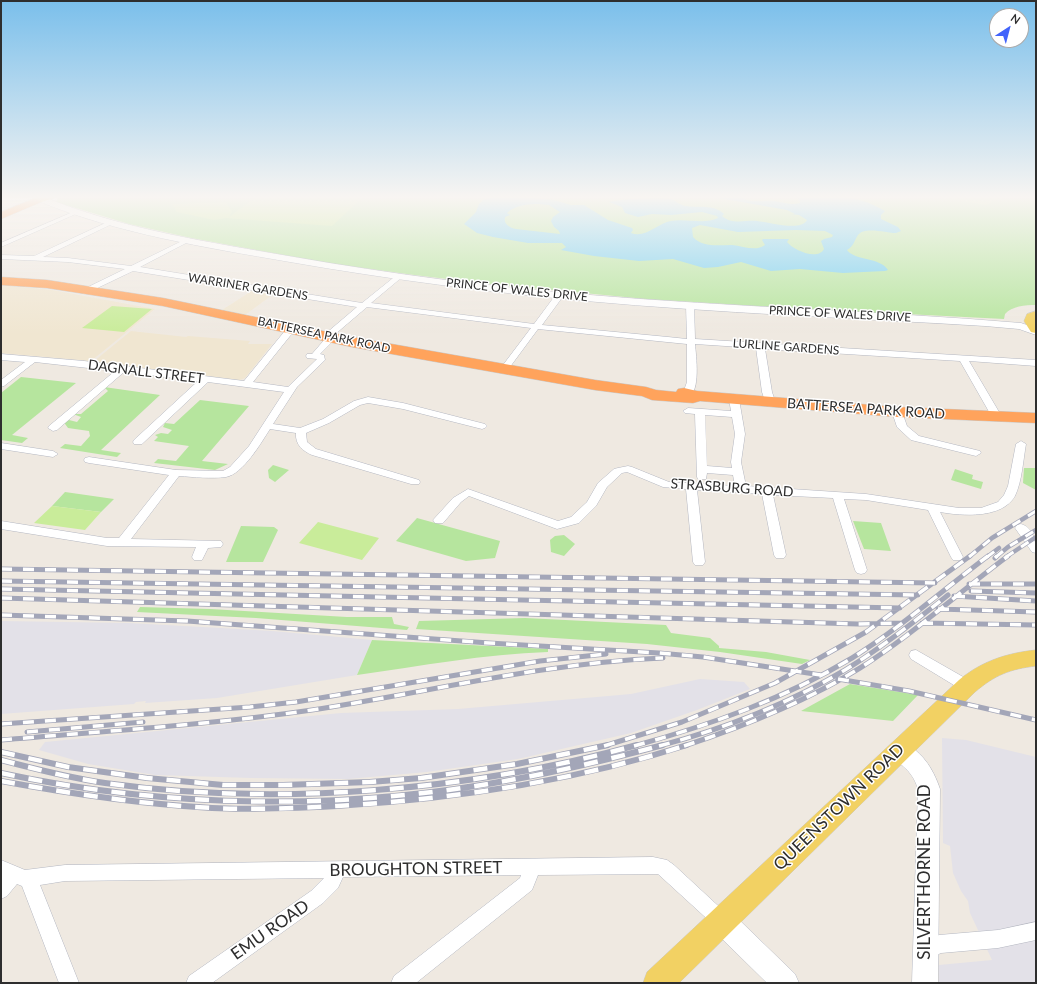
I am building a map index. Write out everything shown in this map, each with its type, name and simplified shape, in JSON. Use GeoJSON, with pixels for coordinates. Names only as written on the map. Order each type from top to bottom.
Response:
{"type":"FeatureCollection","features":[{"type":"Feature","properties":{"kind":"highway","name":"BATTERSEA PARK ROAD"},"geometry":{"type":"LineString","coordinates":[[1,281],[46,284],[89,290],[198,309],[329,338],[646,392],[651,395],[693,398],[735,406],[770,401],[897,412],[1002,417]]}},
{"type":"Feature","properties":{"kind":"highway"},"geometry":{"type":"LineString","coordinates":[[1002,417],[1034,425]]}},
{"type":"Feature","properties":{"kind":"main road","name":"QUEENSTOWN ROAD"},"geometry":{"type":"LineString","coordinates":[[658,983],[898,750],[967,686],[980,675],[1002,664],[1016,660],[1036,658]]}},
{"type":"Feature","properties":{"kind":"street"},"geometry":{"type":"LineString","coordinates":[[34,258],[69,242]]}},
{"type":"Feature","properties":{"kind":"street"},"geometry":{"type":"LineString","coordinates":[[89,290],[184,242]]}},
{"type":"Feature","properties":{"kind":"street","name":"PRINCE OF WALES DRIVE"},"geometry":{"type":"LineString","coordinates":[[191,242],[317,264],[398,276],[560,295],[690,305],[1021,326],[1035,324]]}},
{"type":"Feature","properties":{"kind":"street","name":"WARRINER GARDENS"},"geometry":{"type":"LineString","coordinates":[[1,257],[86,262],[365,305],[536,326]]}},
{"type":"Feature","properties":{"kind":"street"},"geometry":{"type":"LineString","coordinates":[[89,460],[176,473],[225,474],[235,469],[267,426],[291,390],[322,360],[321,357],[313,355],[329,338],[398,276]]}},
{"type":"Feature","properties":{"kind":"street"},"geometry":{"type":"LineString","coordinates":[[504,369],[560,295]]}},
{"type":"Feature","properties":{"kind":"street"},"geometry":{"type":"LineString","coordinates":[[690,305],[693,399],[702,473],[737,472]]}},
{"type":"Feature","properties":{"kind":"street","name":"LURLINE GARDENS"},"geometry":{"type":"LineString","coordinates":[[536,326],[691,341],[1036,363]]}},
{"type":"Feature","properties":{"kind":"street"},"geometry":{"type":"LineString","coordinates":[[247,384],[287,334],[292,330]]}},
{"type":"Feature","properties":{"kind":"street"},"geometry":{"type":"LineString","coordinates":[[760,345],[767,392],[770,401]]}},
{"type":"Feature","properties":{"kind":"street","name":"DAGNALL STREET"},"geometry":{"type":"LineString","coordinates":[[1,357],[34,359],[122,369],[291,390]]}},
{"type":"Feature","properties":{"kind":"street"},"geometry":{"type":"LineString","coordinates":[[963,358],[1002,417]]}},
{"type":"Feature","properties":{"kind":"street"},"geometry":{"type":"LineString","coordinates":[[1,384],[34,359]]}},
{"type":"Feature","properties":{"kind":"street"},"geometry":{"type":"LineString","coordinates":[[53,428],[122,369]]}},
{"type":"Feature","properties":{"kind":"street"},"geometry":{"type":"LineString","coordinates":[[138,442],[206,379]]}},
{"type":"Feature","properties":{"kind":"street"},"geometry":{"type":"LineString","coordinates":[[267,426],[301,431],[326,421],[363,401],[375,400],[482,426]]}},
{"type":"Feature","properties":{"kind":"street"},"geometry":{"type":"LineString","coordinates":[[735,406],[740,434],[736,462],[741,490]]}},
{"type":"Feature","properties":{"kind":"street"},"geometry":{"type":"LineString","coordinates":[[897,412],[902,426],[915,438],[976,453]]}},
{"type":"Feature","properties":{"kind":"street"},"geometry":{"type":"LineString","coordinates":[[301,431],[301,441],[310,450],[316,453],[415,482]]}},
{"type":"Feature","properties":{"kind":"street","name":"STRASBURG ROAD"},"geometry":{"type":"LineString","coordinates":[[439,520],[457,500],[468,492],[557,525],[575,520],[592,504],[602,485],[618,471],[628,469],[667,485],[866,497],[959,512],[982,511],[1002,504],[1009,496],[1013,486],[1021,444]]}},
{"type":"Feature","properties":{"kind":"street"},"geometry":{"type":"LineString","coordinates":[[1,446],[53,454]]}},
{"type":"Feature","properties":{"kind":"street"},"geometry":{"type":"LineString","coordinates":[[122,542],[176,473]]}},
{"type":"Feature","properties":{"kind":"street"},"geometry":{"type":"LineString","coordinates":[[691,487],[699,562]]}},
{"type":"Feature","properties":{"kind":"street"},"geometry":{"type":"LineString","coordinates":[[767,490],[780,555]]}},
{"type":"Feature","properties":{"kind":"street"},"geometry":{"type":"LineString","coordinates":[[837,495],[861,570]]}},
{"type":"Feature","properties":{"kind":"street"},"geometry":{"type":"LineString","coordinates":[[932,508],[957,558]]}},
{"type":"Feature","properties":{"kind":"street"},"geometry":{"type":"LineString","coordinates":[[1,525],[107,542],[217,544]]}},
{"type":"Feature","properties":{"kind":"street"},"geometry":{"type":"LineString","coordinates":[[1021,528],[1036,549]]}},
{"type":"Feature","properties":{"kind":"street"},"geometry":{"type":"LineString","coordinates":[[198,557],[204,544]]}},
{"type":"Feature","properties":{"kind":"street"},"geometry":{"type":"LineString","coordinates":[[916,654],[967,686]]}},
{"type":"Feature","properties":{"kind":"street","name":"SILVERTHORNE ROAD"},"geometry":{"type":"LineString","coordinates":[[898,750],[915,761],[926,777],[929,789],[925,983]]}},
{"type":"Feature","properties":{"kind":"street","name":"BROUGHTON STREET"},"geometry":{"type":"LineString","coordinates":[[16,874],[661,866],[722,920],[786,983]]}},
{"type":"Feature","properties":{"kind":"street"},"geometry":{"type":"LineString","coordinates":[[401,983],[526,884],[530,874],[529,867]]}},
{"type":"Feature","properties":{"kind":"street","name":"EMU ROAD"},"geometry":{"type":"LineString","coordinates":[[196,983],[317,897],[332,882],[337,870]]}},
{"type":"Feature","properties":{"kind":"street"},"geometry":{"type":"LineString","coordinates":[[1,890],[16,874],[30,885],[69,983]]}},
{"type":"Feature","properties":{"kind":"street"},"geometry":{"type":"LineString","coordinates":[[925,952],[939,944],[998,940],[1013,935],[1036,931]]}},
{"type":"Feature","properties":{"kind":"shaded area"},"geometry":{"type":"Polygon","coordinates":[[[1,285],[52,290],[155,309],[91,361],[1,353],[1,285]]]}},
{"type":"Feature","properties":{"kind":"shaded area"},"geometry":{"type":"Polygon","coordinates":[[[253,290],[275,293],[245,315],[222,310],[253,290]]]}},
{"type":"Feature","properties":{"kind":"shaded area"},"geometry":{"type":"Polygon","coordinates":[[[131,331],[186,337],[250,341],[248,344],[272,344],[245,378],[240,380],[93,362],[131,331]]]}},
{"type":"Feature","properties":{"kind":"shaded area"},"geometry":{"type":"Polygon","coordinates":[[[1,621],[128,623],[272,631],[372,640],[357,675],[217,698],[145,703],[146,701],[136,702],[134,704],[1,714],[1,621]]]}},
{"type":"Feature","properties":{"kind":"shaded area"},"geometry":{"type":"Polygon","coordinates":[[[700,679],[744,682],[750,689],[697,710],[631,733],[518,759],[427,772],[348,779],[155,775],[88,764],[39,750],[45,742],[341,713],[458,709],[631,694],[700,679]]]}},
{"type":"Feature","properties":{"kind":"shaded area"},"geometry":{"type":"Polygon","coordinates":[[[942,738],[966,740],[1036,757],[1036,983],[939,983],[939,965],[992,960],[970,913],[968,901],[961,891],[953,873],[950,846],[943,843],[942,738]]]}},
{"type":"Feature","properties":{"kind":"green space"},"geometry":{"type":"Polygon","coordinates":[[[212,242],[1036,242],[1036,305],[1011,309],[1005,314],[1004,319],[906,314],[916,316],[646,299],[489,284],[327,263],[212,242]]]}},
{"type":"Feature","properties":{"kind":"green space"},"geometry":{"type":"Polygon","coordinates":[[[112,306],[152,309],[124,332],[82,328],[112,306]]]}},
{"type":"Feature","properties":{"kind":"green space"},"geometry":{"type":"Polygon","coordinates":[[[21,377],[76,383],[12,435],[28,438],[22,443],[1,440],[1,393],[21,377]]]}},
{"type":"Feature","properties":{"kind":"green space"},"geometry":{"type":"Polygon","coordinates":[[[104,387],[160,395],[101,450],[121,453],[117,457],[60,448],[65,444],[81,446],[90,436],[89,431],[68,428],[63,421],[69,420],[77,422],[81,417],[73,414],[81,414],[108,391],[104,387]]]}},
{"type":"Feature","properties":{"kind":"green space"},"geometry":{"type":"Polygon","coordinates":[[[200,400],[249,406],[202,461],[228,464],[215,470],[154,463],[158,459],[176,461],[189,446],[154,441],[158,437],[155,435],[161,433],[168,434],[172,430],[163,427],[165,423],[174,424],[200,400]]]}},
{"type":"Feature","properties":{"kind":"green space"},"geometry":{"type":"Polygon","coordinates":[[[273,465],[289,470],[275,482],[269,478],[268,470],[273,465]]]}},
{"type":"Feature","properties":{"kind":"green space"},"geometry":{"type":"Polygon","coordinates":[[[1024,468],[1036,468],[1036,490],[1023,483],[1024,468]]]}},
{"type":"Feature","properties":{"kind":"green space"},"geometry":{"type":"Polygon","coordinates":[[[955,469],[973,475],[972,479],[983,482],[981,489],[951,480],[955,469]]]}},
{"type":"Feature","properties":{"kind":"green space"},"geometry":{"type":"Polygon","coordinates":[[[65,492],[114,499],[101,512],[52,506],[65,492]]]}},
{"type":"Feature","properties":{"kind":"green space"},"geometry":{"type":"Polygon","coordinates":[[[52,506],[101,512],[85,530],[34,523],[52,506]]]}},
{"type":"Feature","properties":{"kind":"green space"},"geometry":{"type":"Polygon","coordinates":[[[417,518],[500,541],[495,558],[466,561],[396,541],[417,518]]]}},
{"type":"Feature","properties":{"kind":"green space"},"geometry":{"type":"Polygon","coordinates":[[[853,521],[881,523],[891,551],[864,549],[853,521]]]}},
{"type":"Feature","properties":{"kind":"green space"},"geometry":{"type":"Polygon","coordinates":[[[318,522],[379,538],[362,560],[299,543],[318,522]]]}},
{"type":"Feature","properties":{"kind":"green space"},"geometry":{"type":"Polygon","coordinates":[[[241,526],[274,527],[278,530],[263,562],[226,562],[241,526]]]}},
{"type":"Feature","properties":{"kind":"green space"},"geometry":{"type":"Polygon","coordinates":[[[564,535],[575,544],[564,556],[551,552],[550,540],[555,536],[564,535]]]}},
{"type":"Feature","properties":{"kind":"green space"},"geometry":{"type":"Polygon","coordinates":[[[140,607],[210,609],[347,617],[392,617],[394,624],[409,627],[407,630],[256,618],[137,612],[140,607]]]}},
{"type":"Feature","properties":{"kind":"green space"},"geometry":{"type":"Polygon","coordinates":[[[525,618],[666,625],[671,633],[710,638],[719,646],[719,648],[766,652],[810,660],[802,664],[720,652],[647,644],[416,629],[419,621],[525,618]]]}},
{"type":"Feature","properties":{"kind":"green space"},"geometry":{"type":"Polygon","coordinates":[[[372,640],[548,649],[548,652],[500,655],[357,675],[372,640]]]}},
{"type":"Feature","properties":{"kind":"green space"},"geometry":{"type":"Polygon","coordinates":[[[850,684],[918,695],[893,721],[801,711],[850,684]]]}},
{"type":"Feature","properties":{"kind":"water"},"geometry":{"type":"Polygon","coordinates":[[[522,242],[699,242],[706,244],[758,248],[765,245],[763,242],[787,242],[800,251],[817,254],[824,249],[821,242],[855,242],[847,250],[856,256],[879,263],[888,270],[843,273],[800,269],[771,271],[741,262],[718,267],[704,268],[673,259],[639,261],[594,256],[561,250],[566,247],[562,243],[522,242]]]}},
{"type":"Feature","properties":{"kind":"railway"},"geometry":{"type":"LineString","coordinates":[[969,557],[992,538],[1036,511]]}},
{"type":"Feature","properties":{"kind":"railway"},"geometry":{"type":"LineString","coordinates":[[996,557],[1008,547],[1036,530]]}},
{"type":"Feature","properties":{"kind":"railway"},"geometry":{"type":"LineString","coordinates":[[1006,557],[1036,537]]}},
{"type":"Feature","properties":{"kind":"railway"},"geometry":{"type":"LineString","coordinates":[[987,557],[999,548]]}},
{"type":"Feature","properties":{"kind":"railway"},"geometry":{"type":"LineString","coordinates":[[933,583],[970,556]]}},
{"type":"Feature","properties":{"kind":"railway"},"geometry":{"type":"LineString","coordinates":[[901,623],[988,556]]}},
{"type":"Feature","properties":{"kind":"railway"},"geometry":{"type":"LineString","coordinates":[[971,584],[1008,556]]}},
{"type":"Feature","properties":{"kind":"railway"},"geometry":{"type":"LineString","coordinates":[[1,569],[933,583]]}},
{"type":"Feature","properties":{"kind":"railway"},"geometry":{"type":"LineString","coordinates":[[1,581],[917,595]]}},
{"type":"Feature","properties":{"kind":"railway"},"geometry":{"type":"LineString","coordinates":[[917,595],[933,583]]}},
{"type":"Feature","properties":{"kind":"railway"},"geometry":{"type":"LineString","coordinates":[[956,596],[971,584]]}},
{"type":"Feature","properties":{"kind":"railway"},"geometry":{"type":"LineString","coordinates":[[971,584],[1036,584]]}},
{"type":"Feature","properties":{"kind":"railway"},"geometry":{"type":"LineString","coordinates":[[1,589],[899,608]]}},
{"type":"Feature","properties":{"kind":"railway"},"geometry":{"type":"LineString","coordinates":[[971,591],[1036,593]]}},
{"type":"Feature","properties":{"kind":"railway"},"geometry":{"type":"LineString","coordinates":[[899,608],[917,595]]}},
{"type":"Feature","properties":{"kind":"railway"},"geometry":{"type":"LineString","coordinates":[[659,746],[707,732],[778,705],[801,694],[845,670],[872,653],[948,595]]}},
{"type":"Feature","properties":{"kind":"railway"},"geometry":{"type":"LineString","coordinates":[[940,609],[956,596]]}},
{"type":"Feature","properties":{"kind":"railway"},"geometry":{"type":"LineString","coordinates":[[956,596],[1036,601]]}},
{"type":"Feature","properties":{"kind":"railway"},"geometry":{"type":"LineString","coordinates":[[1,598],[878,624]]}},
{"type":"Feature","properties":{"kind":"railway"},"geometry":{"type":"LineString","coordinates":[[878,624],[899,608]]}},
{"type":"Feature","properties":{"kind":"railway"},"geometry":{"type":"LineString","coordinates":[[922,623],[940,609]]}},
{"type":"Feature","properties":{"kind":"railway"},"geometry":{"type":"LineString","coordinates":[[940,609],[1036,612]]}},
{"type":"Feature","properties":{"kind":"railway"},"geometry":{"type":"LineString","coordinates":[[1,615],[187,621],[489,643],[659,653],[703,657],[796,671]]}},
{"type":"Feature","properties":{"kind":"railway"},"geometry":{"type":"LineString","coordinates":[[634,746],[691,729],[746,710],[800,686],[852,658],[901,623]]}},
{"type":"Feature","properties":{"kind":"railway"},"geometry":{"type":"LineString","coordinates":[[878,624],[901,623]]}},
{"type":"Feature","properties":{"kind":"railway"},"geometry":{"type":"LineString","coordinates":[[840,679],[860,668],[898,642],[922,623]]}},
{"type":"Feature","properties":{"kind":"railway"},"geometry":{"type":"LineString","coordinates":[[922,623],[1036,625]]}},
{"type":"Feature","properties":{"kind":"railway"},"geometry":{"type":"LineString","coordinates":[[796,671],[866,632],[878,624]]}},
{"type":"Feature","properties":{"kind":"railway"},"geometry":{"type":"LineString","coordinates":[[1,724],[250,707],[296,702],[540,661],[606,654]]}},
{"type":"Feature","properties":{"kind":"railway"},"geometry":{"type":"LineString","coordinates":[[1,740],[235,720],[356,703],[530,672],[618,661],[663,658]]}},
{"type":"Feature","properties":{"kind":"railway"},"geometry":{"type":"LineString","coordinates":[[606,745],[682,722],[775,683],[796,671]]}},
{"type":"Feature","properties":{"kind":"railway"},"geometry":{"type":"LineString","coordinates":[[796,671],[821,675]]}},
{"type":"Feature","properties":{"kind":"railway"},"geometry":{"type":"LineString","coordinates":[[686,745],[730,730],[774,712],[818,692],[840,679]]}},
{"type":"Feature","properties":{"kind":"railway"},"geometry":{"type":"LineString","coordinates":[[840,679],[909,691],[1036,720]]}},
{"type":"Feature","properties":{"kind":"railway"},"geometry":{"type":"LineString","coordinates":[[27,732],[143,722]]}},
{"type":"Feature","properties":{"kind":"railway"},"geometry":{"type":"LineString","coordinates":[[1,752],[68,767],[147,778],[223,785],[283,785],[370,782],[421,778],[517,764],[606,745]]}},
{"type":"Feature","properties":{"kind":"railway"},"geometry":{"type":"LineString","coordinates":[[1,760],[66,776],[105,783],[170,790],[237,794],[305,794],[441,784],[508,774],[573,761],[637,745]]}},
{"type":"Feature","properties":{"kind":"railway"},"geometry":{"type":"LineString","coordinates":[[1,773],[64,785],[129,794],[258,802],[323,801],[388,797],[516,779],[590,764],[663,745]]}},
{"type":"Feature","properties":{"kind":"railway"},"geometry":{"type":"LineString","coordinates":[[1,781],[106,798],[185,806],[243,809],[337,806],[425,799],[514,786],[602,769],[686,745]]}}]}
